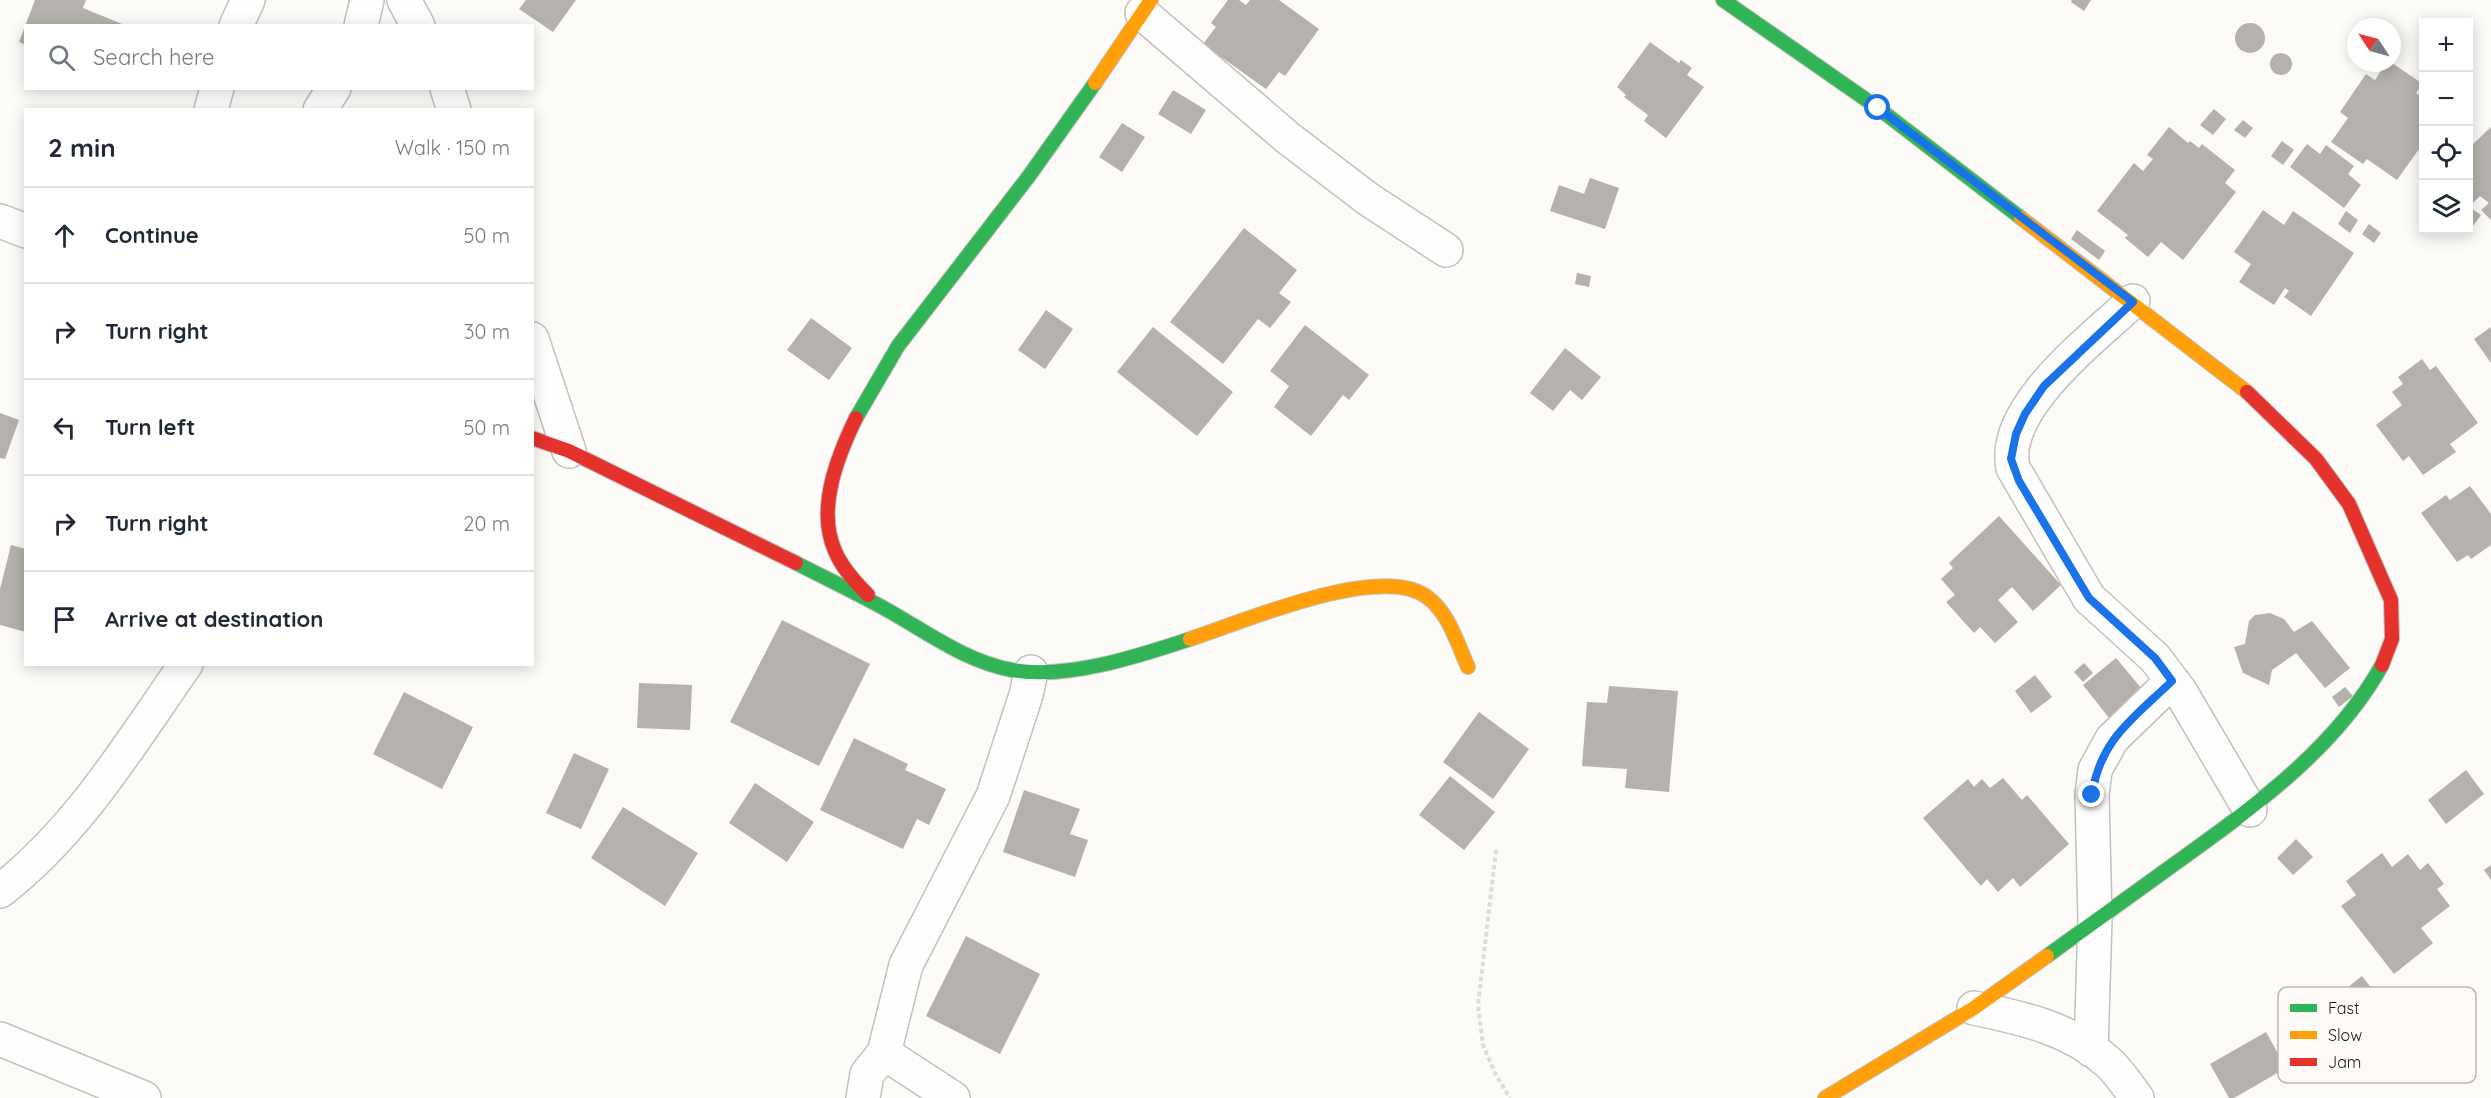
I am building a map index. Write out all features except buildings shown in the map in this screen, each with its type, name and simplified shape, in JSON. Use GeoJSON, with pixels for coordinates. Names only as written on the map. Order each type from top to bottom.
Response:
{"type":"FeatureCollection","features":[{"type":"Feature","properties":{"kind":"street"},"geometry":{"type":"LineString","coordinates":[[237,24],[248,0]]}},
{"type":"Feature","properties":{"kind":"street"},"geometry":{"type":"LineString","coordinates":[[361,24],[367,0]]}},
{"type":"Feature","properties":{"kind":"street"},"geometry":{"type":"LineString","coordinates":[[404,0],[417,24]]}},
{"type":"Feature","properties":{"kind":"street"},"geometry":{"type":"LineString","coordinates":[[1723,0],[1878,108],[2133,302],[2244,390],[2316,459],[2349,504],[2391,600],[2392,639],[2386,658],[2370,687],[2318,749],[2250,810],[1974,1008],[1825,1098]]}},
{"type":"Feature","properties":{"kind":"street"},"geometry":{"type":"LineString","coordinates":[[874,603],[839,559],[829,533],[833,480],[852,422],[916,319],[1029,175],[1146,6],[1288,138],[1368,199],[1446,250]]}},
{"type":"Feature","properties":{"kind":"street"},"geometry":{"type":"LineString","coordinates":[[212,108],[216,90]]}},
{"type":"Feature","properties":{"kind":"street"},"geometry":{"type":"LineString","coordinates":[[321,108],[333,90]]}},
{"type":"Feature","properties":{"kind":"street"},"geometry":{"type":"LineString","coordinates":[[448,90],[453,108]]}},
{"type":"Feature","properties":{"kind":"street"},"geometry":{"type":"LineString","coordinates":[[0,221],[24,230]]}},
{"type":"Feature","properties":{"kind":"street"},"geometry":{"type":"LineString","coordinates":[[2133,302],[2044,386],[2025,414],[2016,434],[2011,459],[2019,481],[2089,598],[2155,658],[2199,722],[2250,810]]}},
{"type":"Feature","properties":{"kind":"street"},"geometry":{"type":"LineString","coordinates":[[534,345],[569,451]]}},
{"type":"Feature","properties":{"kind":"street"},"geometry":{"type":"LineString","coordinates":[[534,439],[569,451],[985,661],[1031,672],[1092,664],[1141,653],[1341,590],[1399,586],[1423,594],[1442,610],[1468,667]]}},
{"type":"Feature","properties":{"kind":"street"},"geometry":{"type":"LineString","coordinates":[[0,891],[34,865],[81,812],[185,666]]}},
{"type":"Feature","properties":{"kind":"street"},"geometry":{"type":"LineString","coordinates":[[863,1098],[867,1074],[884,1053],[906,965],[993,796],[1026,696],[1031,672]]}},
{"type":"Feature","properties":{"kind":"street"},"geometry":{"type":"LineString","coordinates":[[2091,1050],[2095,919],[2092,795],[2096,770],[2112,739],[2172,681]]}},
{"type":"Feature","properties":{"kind":"street"},"geometry":{"type":"LineString","coordinates":[[1974,1008],[2036,1021],[2091,1050],[2108,1062],[2137,1098]]}},
{"type":"Feature","properties":{"kind":"street"},"geometry":{"type":"LineString","coordinates":[[0,1040],[129,1095]]}},
{"type":"Feature","properties":{"kind":"street"},"geometry":{"type":"LineString","coordinates":[[884,1053],[953,1098]]}},
{"type":"Feature","properties":{"kind":"path"},"geometry":{"type":"LineString","coordinates":[[1496,850],[1478,1005],[1483,1045],[1496,1076],[1510,1098]]}},
{"type":"Feature","properties":{"kind":"traffic: fast"},"geometry":{"type":"LineString","coordinates":[[1723,0],[1878,108],[2021,218]]}},
{"type":"Feature","properties":{"kind":"traffic: fast"},"geometry":{"type":"LineString","coordinates":[[856,418],[898,346],[1029,176],[1095,83]]}},
{"type":"Feature","properties":{"kind":"traffic: fast"},"geometry":{"type":"LineString","coordinates":[[796,563],[878,605],[964,654],[1012,670],[1055,672],[1102,665],[1190,639]]}},
{"type":"Feature","properties":{"kind":"traffic: fast"},"geometry":{"type":"LineString","coordinates":[[2047,956],[2237,818],[2292,773],[2342,723],[2382,665]]}},
{"type":"Feature","properties":{"kind":"traffic: slow"},"geometry":{"type":"LineString","coordinates":[[1095,83],[1151,0]]}},
{"type":"Feature","properties":{"kind":"traffic: slow"},"geometry":{"type":"LineString","coordinates":[[2021,218],[2247,392]]}},
{"type":"Feature","properties":{"kind":"traffic: slow"},"geometry":{"type":"LineString","coordinates":[[1190,639],[1311,598],[1345,590],[1378,586],[1405,588],[1427,597],[1441,611],[1452,629],[1468,667]]}},
{"type":"Feature","properties":{"kind":"traffic: slow"},"geometry":{"type":"LineString","coordinates":[[1825,1098],[1974,1008],[2047,956]]}},
{"type":"Feature","properties":{"kind":"traffic: jam"},"geometry":{"type":"LineString","coordinates":[[2247,392],[2316,459],[2349,504],[2391,600],[2392,639],[2382,665]]}},
{"type":"Feature","properties":{"kind":"traffic: jam"},"geometry":{"type":"LineString","coordinates":[[856,418],[836,465],[828,518],[830,535],[841,563],[868,595]]}},
{"type":"Feature","properties":{"kind":"traffic: jam"},"geometry":{"type":"LineString","coordinates":[[534,439],[569,451],[796,563]]}},
{"type":"Feature","properties":{"kind":"route"},"geometry":{"type":"LineString","coordinates":[[1878,108],[2133,302],[2044,386],[2025,414],[2012,445],[2011,459],[2019,481],[2089,598],[2155,658],[2172,681],[2112,739],[2096,770],[2092,795]]}}]}
